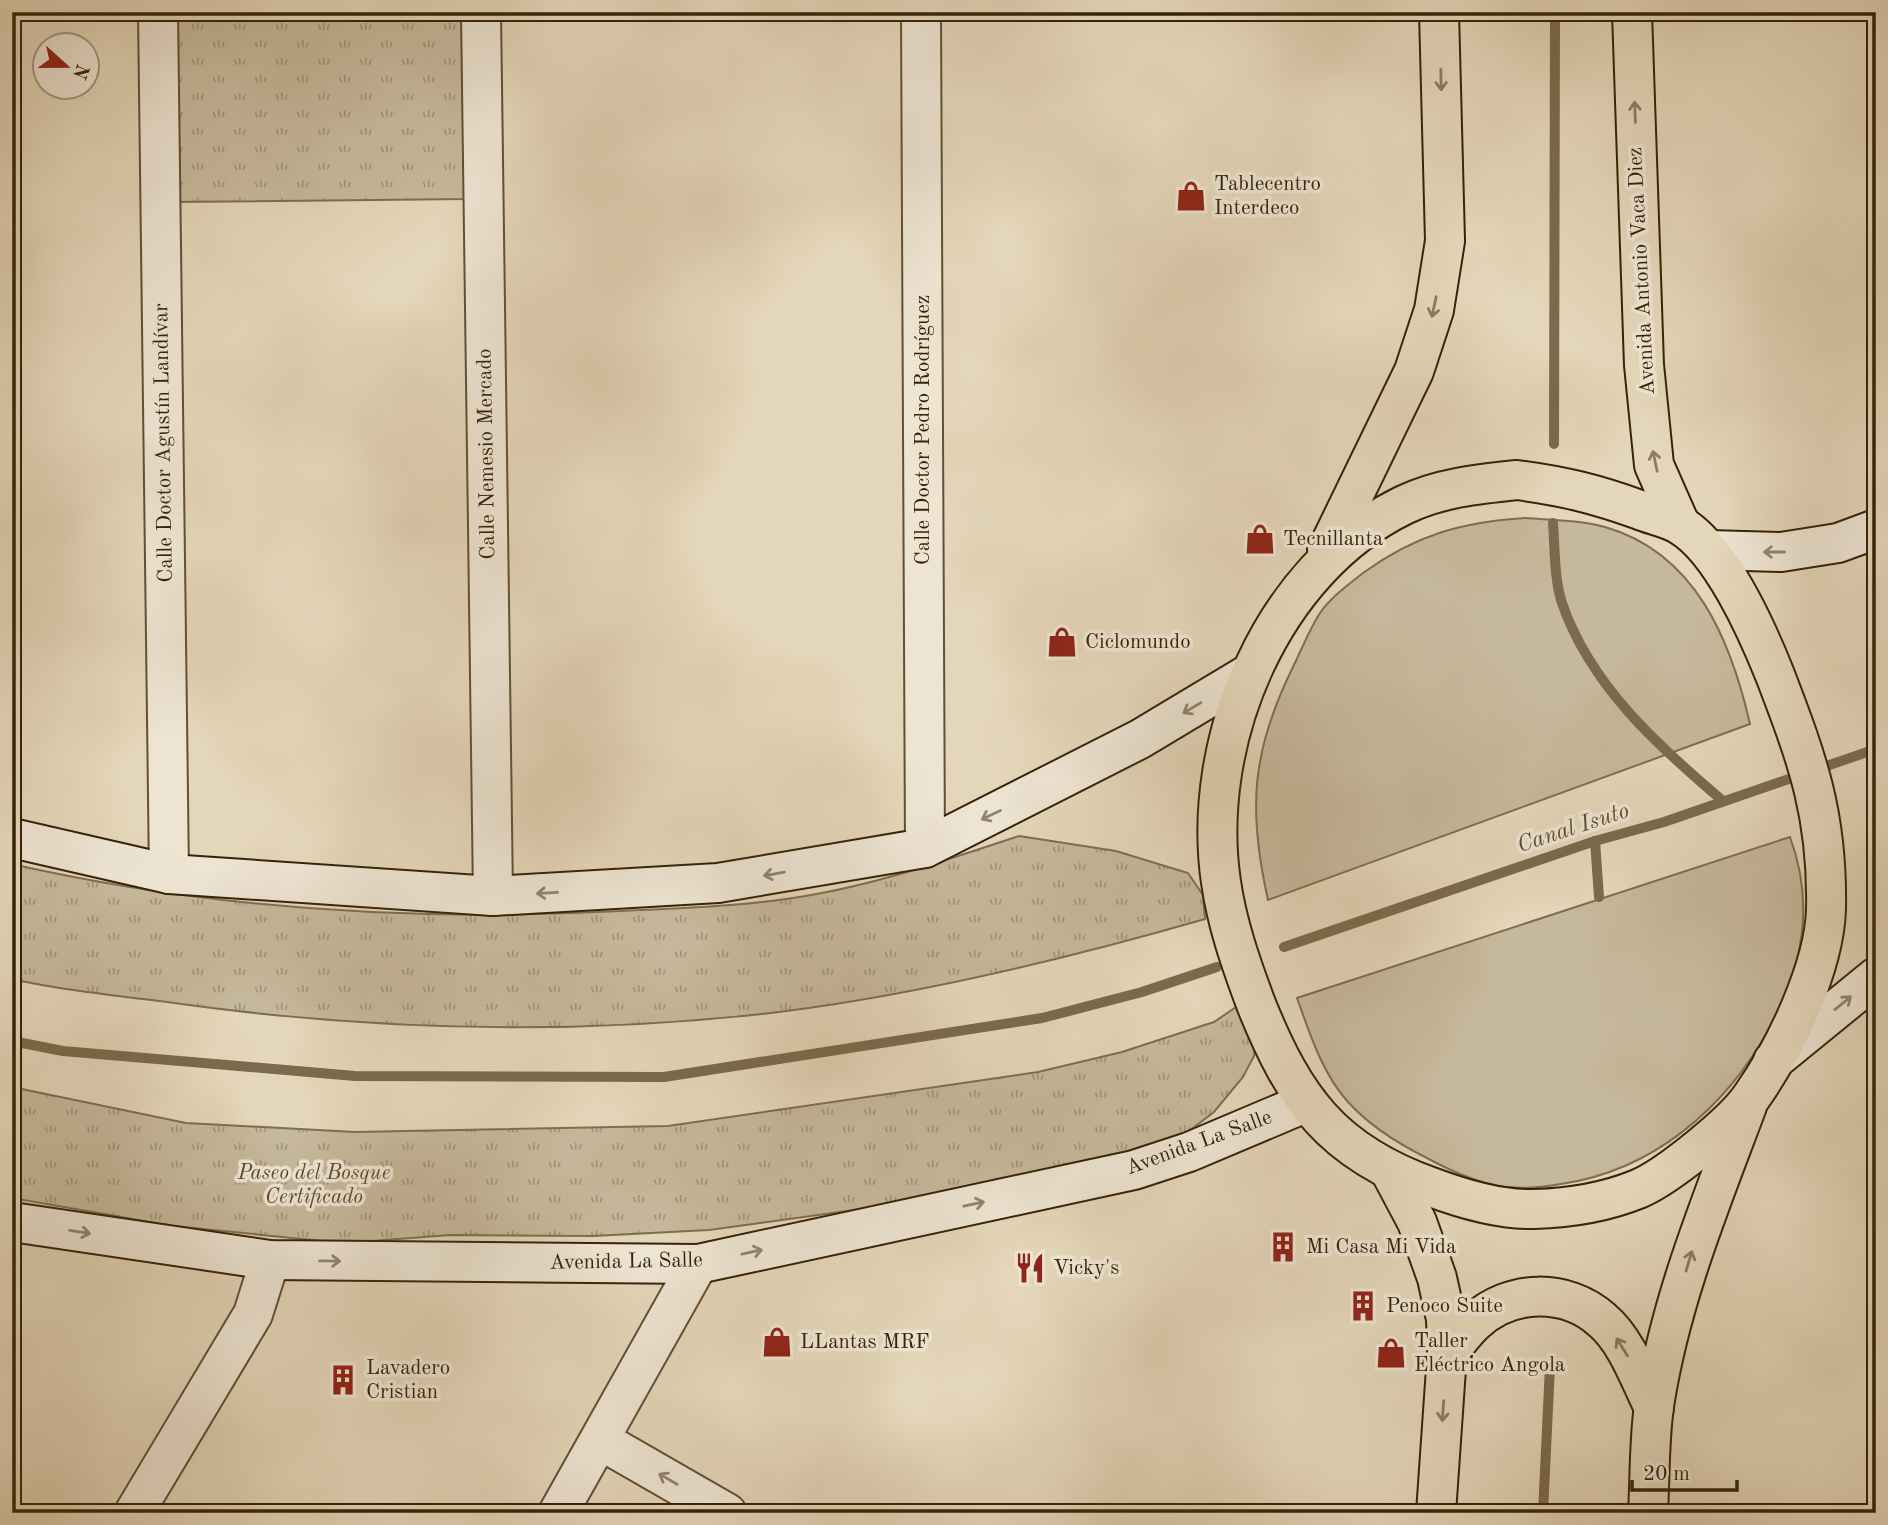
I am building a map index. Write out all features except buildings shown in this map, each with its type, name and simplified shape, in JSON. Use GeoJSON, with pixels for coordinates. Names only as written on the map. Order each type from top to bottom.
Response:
{"type":"FeatureCollection","features":[{"type":"Feature","properties":{"kind":"highway"},"geometry":{"type":"LineString","coordinates":[[1439,12],[1445,241],[1434,310],[1414,371],[1320,564],[1285,614],[1250,673],[1229,738],[1219,803],[1220,879],[1238,958],[1269,1035],[1305,1103],[1348,1145],[1391,1173],[1467,1200],[1530,1210],[1593,1203],[1643,1187],[1690,1154],[1749,1101]]}},
{"type":"Feature","properties":{"kind":"highway","name":"Avenida Antonio Vaca Diez"},"geometry":{"type":"LineString","coordinates":[[1632,12],[1644,365],[1654,465],[1679,524]]}},
{"type":"Feature","properties":{"kind":"highway"},"geometry":{"type":"LineString","coordinates":[[1320,564],[1363,527],[1408,502],[1459,486],[1505,481],[1576,488],[1679,524],[1709,550],[1724,571],[1763,645],[1802,742],[1819,803],[1825,850],[1826,918],[1807,994],[1749,1101],[1693,1247],[1670,1326],[1654,1408],[1647,1513]]}},
{"type":"Feature","properties":{"kind":"highway"},"geometry":{"type":"LineString","coordinates":[[1391,1173],[1417,1222],[1437,1278],[1446,1319],[1447,1354],[1436,1513]]}},
{"type":"Feature","properties":{"kind":"highway"},"geometry":{"type":"LineString","coordinates":[[1447,1354],[1476,1321],[1508,1301],[1538,1295],[1573,1301],[1603,1320],[1623,1347],[1654,1408]]}},
{"type":"Feature","properties":{"kind":"street","name":"Calle Doctor Agustín Landívar"},"geometry":{"type":"LineString","coordinates":[[159,12],[169,874]]}},
{"type":"Feature","properties":{"kind":"street","name":"Calle Nemesio Mercado"},"geometry":{"type":"LineString","coordinates":[[481,12],[493,896]]}},
{"type":"Feature","properties":{"kind":"street","name":"Calle Doctor Pedro Rodríguez"},"geometry":{"type":"LineString","coordinates":[[921,12],[925,848]]}},
{"type":"Feature","properties":{"kind":"street"},"geometry":{"type":"LineString","coordinates":[[1709,550],[1782,552],[1838,543],[1876,529]]}},
{"type":"Feature","properties":{"kind":"street"},"geometry":{"type":"LineString","coordinates":[[12,838],[169,874],[493,896],[718,884],[925,848],[1140,739],[1250,673]]}},
{"type":"Feature","properties":{"kind":"street"},"geometry":{"type":"LineString","coordinates":[[1773,1061],[1876,977]]}},
{"type":"Feature","properties":{"kind":"street","name":"Avenida La Salle"},"geometry":{"type":"LineString","coordinates":[[12,1222],[270,1260],[698,1264],[1134,1170],[1189,1152],[1305,1103]]}},
{"type":"Feature","properties":{"kind":"street"},"geometry":{"type":"LineString","coordinates":[[134,1513],[253,1314],[270,1260]]}},
{"type":"Feature","properties":{"kind":"street"},"geometry":{"type":"LineString","coordinates":[[558,1513],[698,1264]]}},
{"type":"Feature","properties":{"kind":"street"},"geometry":{"type":"LineString","coordinates":[[600,1440],[727,1513]]}},
{"type":"Feature","properties":{"kind":"green space"},"geometry":{"type":"Polygon","coordinates":[[[172,12],[464,12],[467,199],[171,202],[172,12]]]}},
{"type":"Feature","properties":{"kind":"green space"},"geometry":{"type":"Polygon","coordinates":[[[1525,518],[1605,527],[1637,540],[1663,557],[1686,579],[1720,632],[1732,662],[1750,724],[1268,900],[1256,810],[1261,756],[1278,699],[1324,607],[1363,573],[1420,540],[1460,527],[1525,518]]]}},
{"type":"Feature","properties":{"kind":"green space"},"geometry":{"type":"Polygon","coordinates":[[[1019,836],[1116,851],[1188,873],[1203,895],[1205,919],[994,974],[887,996],[779,1012],[628,1025],[476,1027],[325,1020],[93,993],[12,979],[12,864],[88,880],[239,902],[391,913],[544,914],[716,906],[811,895],[890,877],[1019,836]]]}},
{"type":"Feature","properties":{"kind":"green space"},"geometry":{"type":"Polygon","coordinates":[[[1790,837],[1802,887],[1802,935],[1781,1006],[1751,1058],[1708,1110],[1683,1132],[1626,1166],[1594,1177],[1535,1187],[1502,1187],[1475,1180],[1415,1152],[1374,1126],[1348,1102],[1324,1066],[1297,998],[1790,837]]]}},
{"type":"Feature","properties":{"kind":"green space","name":"Paseo del Bosque Certificado"},"geometry":{"type":"Polygon","coordinates":[[[1239,1005],[1255,1043],[1254,1056],[1243,1077],[1214,1112],[1172,1144],[898,1204],[709,1230],[593,1236],[451,1235],[371,1241],[322,1241],[173,1226],[12,1198],[12,1087],[186,1123],[355,1132],[668,1126],[1038,1072],[1122,1052],[1214,1022],[1239,1005]]]}},
{"type":"Feature","properties":{"kind":"waterway"},"geometry":{"type":"LineString","coordinates":[[1554,444],[1555,12]]}},
{"type":"Feature","properties":{"kind":"waterway"},"geometry":{"type":"LineString","coordinates":[[1553,523],[1559,594],[1574,633],[1590,661],[1608,687],[1651,736],[1723,801]]}},
{"type":"Feature","properties":{"kind":"waterway","name":"Canal Isuto"},"geometry":{"type":"LineString","coordinates":[[1284,947],[1876,749]]}},
{"type":"Feature","properties":{"kind":"waterway"},"geometry":{"type":"LineString","coordinates":[[1595,841],[1599,897]]}},
{"type":"Feature","properties":{"kind":"waterway"},"geometry":{"type":"LineString","coordinates":[[12,1041],[63,1051],[355,1076],[664,1077],[1042,1018],[1142,992],[1217,967]]}},
{"type":"Feature","properties":{"kind":"waterway"},"geometry":{"type":"LineString","coordinates":[[1543,1513],[1550,1366]]}},
{"type":"Feature","properties":{"kind":"place","name":"Tablecentro Interdeco"},"geometry":{"type":"Point","coordinates":[1191,196]}},
{"type":"Feature","properties":{"kind":"place","name":"Tecnillanta"},"geometry":{"type":"Point","coordinates":[1260,539]}},
{"type":"Feature","properties":{"kind":"place","name":"Ciclomundo"},"geometry":{"type":"Point","coordinates":[1062,642]}},
{"type":"Feature","properties":{"kind":"place","name":"Mi Casa Mi Vida"},"geometry":{"type":"Point","coordinates":[1283,1247]}},
{"type":"Feature","properties":{"kind":"place","name":"Vicky's"},"geometry":{"type":"Point","coordinates":[1030,1268]}},
{"type":"Feature","properties":{"kind":"place","name":"Penoco Suite"},"geometry":{"type":"Point","coordinates":[1363,1306]}},
{"type":"Feature","properties":{"kind":"place","name":"LLantas MRF"},"geometry":{"type":"Point","coordinates":[777,1342]}},
{"type":"Feature","properties":{"kind":"place","name":"Taller Eléctrico Angola"},"geometry":{"type":"Point","coordinates":[1391,1353]}},
{"type":"Feature","properties":{"kind":"place","name":"Lavadero Cristian"},"geometry":{"type":"Point","coordinates":[343,1380]}}]}
